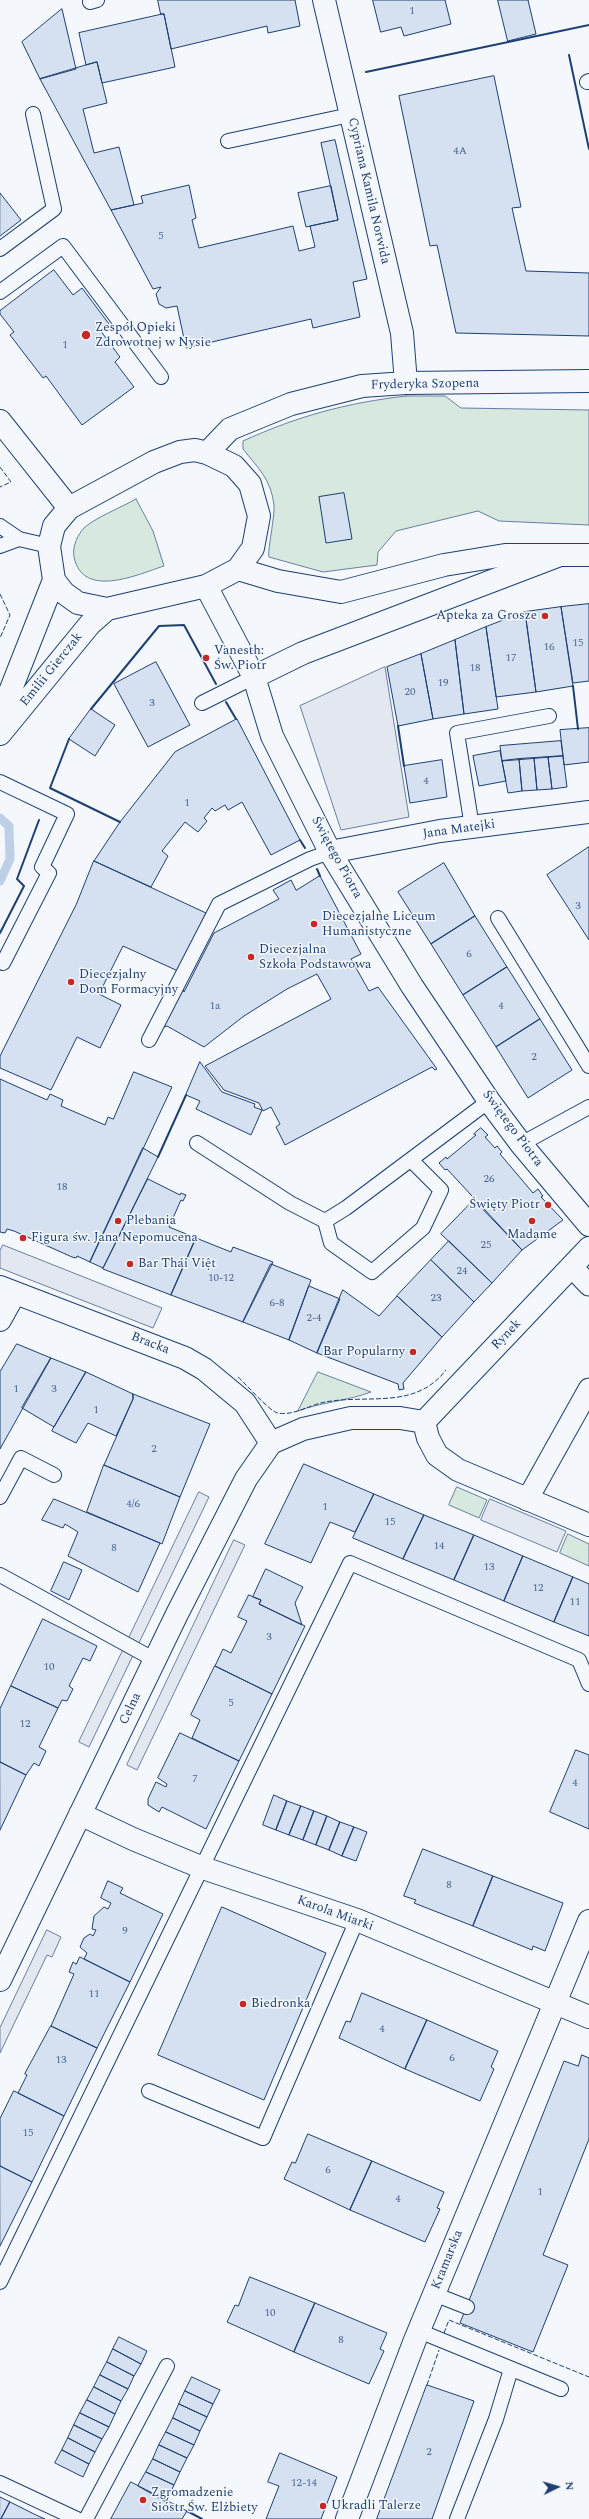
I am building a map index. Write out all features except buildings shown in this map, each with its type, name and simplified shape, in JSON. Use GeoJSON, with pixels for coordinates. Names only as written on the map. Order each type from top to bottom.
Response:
{"type":"FeatureCollection","features":[{"type":"Feature","properties":{"kind":"street","name":"Cypriana Kamila Norwida"},"geometry":{"type":"LineString","coordinates":[[324,0],[402,333],[406,383]]}},
{"type":"Feature","properties":{"kind":"street","name":"Fryderyka Szopena"},"geometry":{"type":"LineString","coordinates":[[207,453],[230,429],[291,404],[362,386],[406,383],[589,382]]}},
{"type":"Feature","properties":{"kind":"street"},"geometry":{"type":"LineString","coordinates":[[0,421],[69,508]]}},
{"type":"Feature","properties":{"kind":"street"},"geometry":{"type":"LineString","coordinates":[[195,450],[207,453],[234,466],[250,484],[259,516],[253,548],[238,569],[206,586],[108,609],[78,603],[64,593],[54,580],[49,546],[54,526],[69,508],[154,462],[180,452],[195,450]]}},
{"type":"Feature","properties":{"kind":"street"},"geometry":{"type":"LineString","coordinates":[[238,569],[278,581],[342,592],[444,565],[505,556],[562,554],[589,555]]}},
{"type":"Feature","properties":{"kind":"street"},"geometry":{"type":"LineString","coordinates":[[254,676],[303,653],[562,554]]}},
{"type":"Feature","properties":{"kind":"street","name":"Emilii Gierczak"},"geometry":{"type":"LineString","coordinates":[[0,717],[54,580]]}},
{"type":"Feature","properties":{"kind":"street","name":"Świętego Piotra"},"geometry":{"type":"LineString","coordinates":[[206,586],[254,676],[272,736],[330,852],[412,986],[489,1101],[521,1144],[589,1225]]}},
{"type":"Feature","properties":{"kind":"street","name":"Emilii Gierczak"},"geometry":{"type":"LineString","coordinates":[[0,734],[90,624],[108,609]]}},
{"type":"Feature","properties":{"kind":"street","name":"Jana Matejki"},"geometry":{"type":"LineString","coordinates":[[330,852],[472,827],[589,812]]}},
{"type":"Feature","properties":{"kind":"street","name":"Rynek"},"geometry":{"type":"LineString","coordinates":[[424,1422],[589,1248]]}},
{"type":"Feature","properties":{"kind":"street"},"geometry":{"type":"LineString","coordinates":[[572,1267],[589,1285]]}},
{"type":"Feature","properties":{"kind":"street"},"geometry":{"type":"LineString","coordinates":[[0,1320],[8,1290]]}},
{"type":"Feature","properties":{"kind":"street","name":"Bracka"},"geometry":{"type":"LineString","coordinates":[[8,1290],[185,1358],[204,1369],[245,1403],[271,1443]]}},
{"type":"Feature","properties":{"kind":"street"},"geometry":{"type":"LineString","coordinates":[[528,1500],[589,1389]]}},
{"type":"Feature","properties":{"kind":"street"},"geometry":{"type":"LineString","coordinates":[[271,1443],[303,1429],[351,1418],[400,1418],[424,1422],[428,1438],[437,1455],[458,1470],[589,1525]]}},
{"type":"Feature","properties":{"kind":"street","name":"Celna"},"geometry":{"type":"LineString","coordinates":[[0,1980],[155,1660],[246,1479],[271,1443]]}},
{"type":"Feature","properties":{"kind":"street","name":"Karola Miarki"},"geometry":{"type":"LineString","coordinates":[[80,1814],[133,1839],[203,1868],[357,1920],[589,2018]]}},
{"type":"Feature","properties":{"kind":"street","name":"Kramarska"},"geometry":{"type":"LineString","coordinates":[[347,2519],[434,2294],[553,2003],[589,1921]]}},
{"type":"Feature","properties":{"kind":"lane"},"geometry":{"type":"LineString","coordinates":[[0,248],[54,208],[33,114]]}},
{"type":"Feature","properties":{"kind":"lane"},"geometry":{"type":"LineString","coordinates":[[228,141],[350,115]]}},
{"type":"Feature","properties":{"kind":"lane"},"geometry":{"type":"LineString","coordinates":[[0,292],[63,246],[161,377]]}},
{"type":"Feature","properties":{"kind":"lane"},"geometry":{"type":"LineString","coordinates":[[0,526],[18,539],[49,546]]}},
{"type":"Feature","properties":{"kind":"lane"},"geometry":{"type":"LineString","coordinates":[[0,546],[18,539]]}},
{"type":"Feature","properties":{"kind":"lane"},"geometry":{"type":"LineString","coordinates":[[202,703],[254,676]]}},
{"type":"Feature","properties":{"kind":"lane"},"geometry":{"type":"LineString","coordinates":[[472,827],[457,733],[549,716]]}},
{"type":"Feature","properties":{"kind":"lane"},"geometry":{"type":"LineString","coordinates":[[0,782],[67,814],[42,866],[49,872],[3,963]]}},
{"type":"Feature","properties":{"kind":"lane"},"geometry":{"type":"LineString","coordinates":[[149,1040],[219,904],[310,859],[330,852]]}},
{"type":"Feature","properties":{"kind":"lane"},"geometry":{"type":"LineString","coordinates":[[498,918],[589,1066]]}},
{"type":"Feature","properties":{"kind":"lane"},"geometry":{"type":"LineString","coordinates":[[325,1221],[411,1160],[489,1101]]}},
{"type":"Feature","properties":{"kind":"lane"},"geometry":{"type":"LineString","coordinates":[[521,1144],[589,1107]]}},
{"type":"Feature","properties":{"kind":"lane"},"geometry":{"type":"LineString","coordinates":[[197,1143],[290,1203],[325,1221],[331,1242],[372,1272],[424,1228],[441,1190],[411,1160]]}},
{"type":"Feature","properties":{"kind":"lane"},"geometry":{"type":"LineString","coordinates":[[0,1497],[21,1458],[54,1475]]}},
{"type":"Feature","properties":{"kind":"lane"},"geometry":{"type":"LineString","coordinates":[[0,2282],[203,1868],[350,1563],[579,1660],[589,1684]]}},
{"type":"Feature","properties":{"kind":"lane"},"geometry":{"type":"LineString","coordinates":[[0,1575],[155,1660]]}},
{"type":"Feature","properties":{"kind":"lane"},"geometry":{"type":"LineString","coordinates":[[149,2090],[263,2138],[357,1920]]}},
{"type":"Feature","properties":{"kind":"lane"},"geometry":{"type":"LineString","coordinates":[[434,2294],[467,2307]]}},
{"type":"Feature","properties":{"kind":"lane"},"geometry":{"type":"LineString","coordinates":[[419,2332],[561,2389]]}},
{"type":"Feature","properties":{"kind":"lane"},"geometry":{"type":"LineString","coordinates":[[86,2519],[168,2366]]}},
{"type":"Feature","properties":{"kind":"lane"},"geometry":{"type":"LineString","coordinates":[[457,2519],[496,2419],[511,2369]]}},
{"type":"Feature","properties":{"kind":"lane"},"geometry":{"type":"LineString","coordinates":[[0,2483],[78,2519]]}},
{"type":"Feature","properties":{"kind":"shaded area"},"geometry":{"type":"Polygon","coordinates":[[[406,396],[445,396],[461,408],[589,410],[589,525],[499,521],[478,511],[396,531],[378,552],[377,565],[323,572],[269,557],[274,510],[272,496],[263,474],[243,449],[243,441],[283,424],[323,412],[363,402],[406,396]]]}},
{"type":"Feature","properties":{"kind":"shaded area"},"geometry":{"type":"Polygon","coordinates":[[[136,499],[153,531],[164,566],[113,581],[100,581],[88,578],[79,570],[74,557],[76,540],[80,533],[85,527],[96,520],[136,499]]]}},
{"type":"Feature","properties":{"kind":"shaded area"},"geometry":{"type":"Polygon","coordinates":[[[385,667],[409,817],[341,830],[300,706],[385,667]]]}},
{"type":"Feature","properties":{"kind":"shaded area"},"geometry":{"type":"Polygon","coordinates":[[[3,1245],[162,1308],[153,1328],[0,1268],[0,1251],[3,1245]]]}},
{"type":"Feature","properties":{"kind":"shaded area"},"geometry":{"type":"Polygon","coordinates":[[[318,1372],[371,1392],[353,1398],[298,1411],[318,1372]]]}},
{"type":"Feature","properties":{"kind":"shaded area"},"geometry":{"type":"Polygon","coordinates":[[[457,1487],[487,1500],[479,1518],[449,1505],[457,1487]]]}},
{"type":"Feature","properties":{"kind":"shaded area"},"geometry":{"type":"Polygon","coordinates":[[[199,1492],[209,1497],[89,1747],[79,1742],[199,1492]]]}},
{"type":"Feature","properties":{"kind":"shaded area"},"geometry":{"type":"Polygon","coordinates":[[[490,1499],[566,1531],[557,1552],[481,1520],[490,1499]]]}},
{"type":"Feature","properties":{"kind":"shaded area"},"geometry":{"type":"Polygon","coordinates":[[[568,1534],[589,1544],[589,1566],[560,1553],[568,1534]]]}},
{"type":"Feature","properties":{"kind":"shaded area"},"geometry":{"type":"Polygon","coordinates":[[[234,1540],[245,1545],[137,1770],[127,1765],[234,1540]]]}},
{"type":"Feature","properties":{"kind":"shaded area"},"geometry":{"type":"Polygon","coordinates":[[[47,1930],[61,1937],[52,1957],[47,1955],[0,2053],[0,2028],[47,1930]]]}},
{"type":"Feature","properties":{"kind":"waterway"},"geometry":{"type":"LineString","coordinates":[[0,818],[9,826],[10,859],[0,881]]}},
{"type":"Feature","properties":{"kind":"fence"},"geometry":{"type":"LineString","coordinates":[[0,467],[11,482],[0,487]]}},
{"type":"Feature","properties":{"kind":"fence"},"geometry":{"type":"LineString","coordinates":[[0,594],[10,615],[0,638]]}},
{"type":"Feature","properties":{"kind":"fence"},"geometry":{"type":"LineString","coordinates":[[238,1377],[270,1408],[278,1413],[284,1414],[296,1412],[325,1402],[406,1396],[420,1391],[434,1383],[446,1370]]}},
{"type":"Feature","properties":{"kind":"fence"},"geometry":{"type":"LineString","coordinates":[[444,2333],[449,2320],[589,2377]]}},
{"type":"Feature","properties":{"kind":"fence"},"geometry":{"type":"LineString","coordinates":[[427,2385],[439,2350]]}},
{"type":"Feature","properties":{"kind":"wall"},"geometry":{"type":"LineString","coordinates":[[366,72],[589,25]]}},
{"type":"Feature","properties":{"kind":"wall"},"geometry":{"type":"LineString","coordinates":[[569,55],[589,149]]}},
{"type":"Feature","properties":{"kind":"wall"},"geometry":{"type":"LineString","coordinates":[[91,709],[159,626],[184,625],[216,684]]}},
{"type":"Feature","properties":{"kind":"wall"},"geometry":{"type":"LineString","coordinates":[[573,686],[578,729]]}},
{"type":"Feature","properties":{"kind":"wall"},"geometry":{"type":"LineString","coordinates":[[226,702],[236,719]]}},
{"type":"Feature","properties":{"kind":"wall"},"geometry":{"type":"LineString","coordinates":[[398,726],[404,766]]}},
{"type":"Feature","properties":{"kind":"wall"},"geometry":{"type":"LineString","coordinates":[[69,739],[50,788],[120,822]]}},
{"type":"Feature","properties":{"kind":"wall"},"geometry":{"type":"LineString","coordinates":[[0,933],[24,886],[17,879],[39,820]]}},
{"type":"Feature","properties":{"kind":"wall"},"geometry":{"type":"LineString","coordinates":[[300,840],[305,848]]}},
{"type":"Feature","properties":{"kind":"wall"},"geometry":{"type":"LineString","coordinates":[[317,869],[320,876]]}},
{"type":"Feature","properties":{"kind":"wall"},"geometry":{"type":"LineString","coordinates":[[158,1157],[186,1095]]}},
{"type":"Feature","properties":{"kind":"wall"},"geometry":{"type":"LineString","coordinates":[[187,2511],[202,2519]]}},
{"type":"Feature","properties":{"kind":"place","name":"Zespół Opieki Zdrowotnej w Nysie"},"geometry":{"type":"Point","coordinates":[86,335]}},
{"type":"Feature","properties":{"kind":"place","name":"Apteka za Grosze"},"geometry":{"type":"Point","coordinates":[545,616]}},
{"type":"Feature","properties":{"kind":"place","name":"Vanesth: Św. Piotr"},"geometry":{"type":"Point","coordinates":[206,658]}},
{"type":"Feature","properties":{"kind":"place","name":"Diecezjalne Liceum Humanistyczne"},"geometry":{"type":"Point","coordinates":[314,924]}},
{"type":"Feature","properties":{"kind":"place","name":"Diecezjalna Szkoła Podstawowa"},"geometry":{"type":"Point","coordinates":[251,957]}},
{"type":"Feature","properties":{"kind":"place","name":"Diecezjalny Dom Formacyjny"},"geometry":{"type":"Point","coordinates":[71,982]}},
{"type":"Feature","properties":{"kind":"place","name":"Święty Piotr"},"geometry":{"type":"Point","coordinates":[548,1205]}},
{"type":"Feature","properties":{"kind":"place","name":"Plebania"},"geometry":{"type":"Point","coordinates":[118,1221]}},
{"type":"Feature","properties":{"kind":"place","name":"Madame"},"geometry":{"type":"Point","coordinates":[532,1221]}},
{"type":"Feature","properties":{"kind":"place","name":"Figura św. Jana Nepomucena"},"geometry":{"type":"Point","coordinates":[23,1238]}},
{"type":"Feature","properties":{"kind":"place","name":"Bar Thái Việt"},"geometry":{"type":"Point","coordinates":[130,1264]}},
{"type":"Feature","properties":{"kind":"place","name":"Bar Popularny"},"geometry":{"type":"Point","coordinates":[413,1352]}},
{"type":"Feature","properties":{"kind":"place","name":"Biedronka"},"geometry":{"type":"Point","coordinates":[243,2004]}},
{"type":"Feature","properties":{"kind":"place","name":"Zgromadzenie Sióstr Św. Elżbiety"},"geometry":{"type":"Point","coordinates":[143,2500]}},
{"type":"Feature","properties":{"kind":"place","name":"Ukradli Talerze"},"geometry":{"type":"Point","coordinates":[323,2506]}}]}
